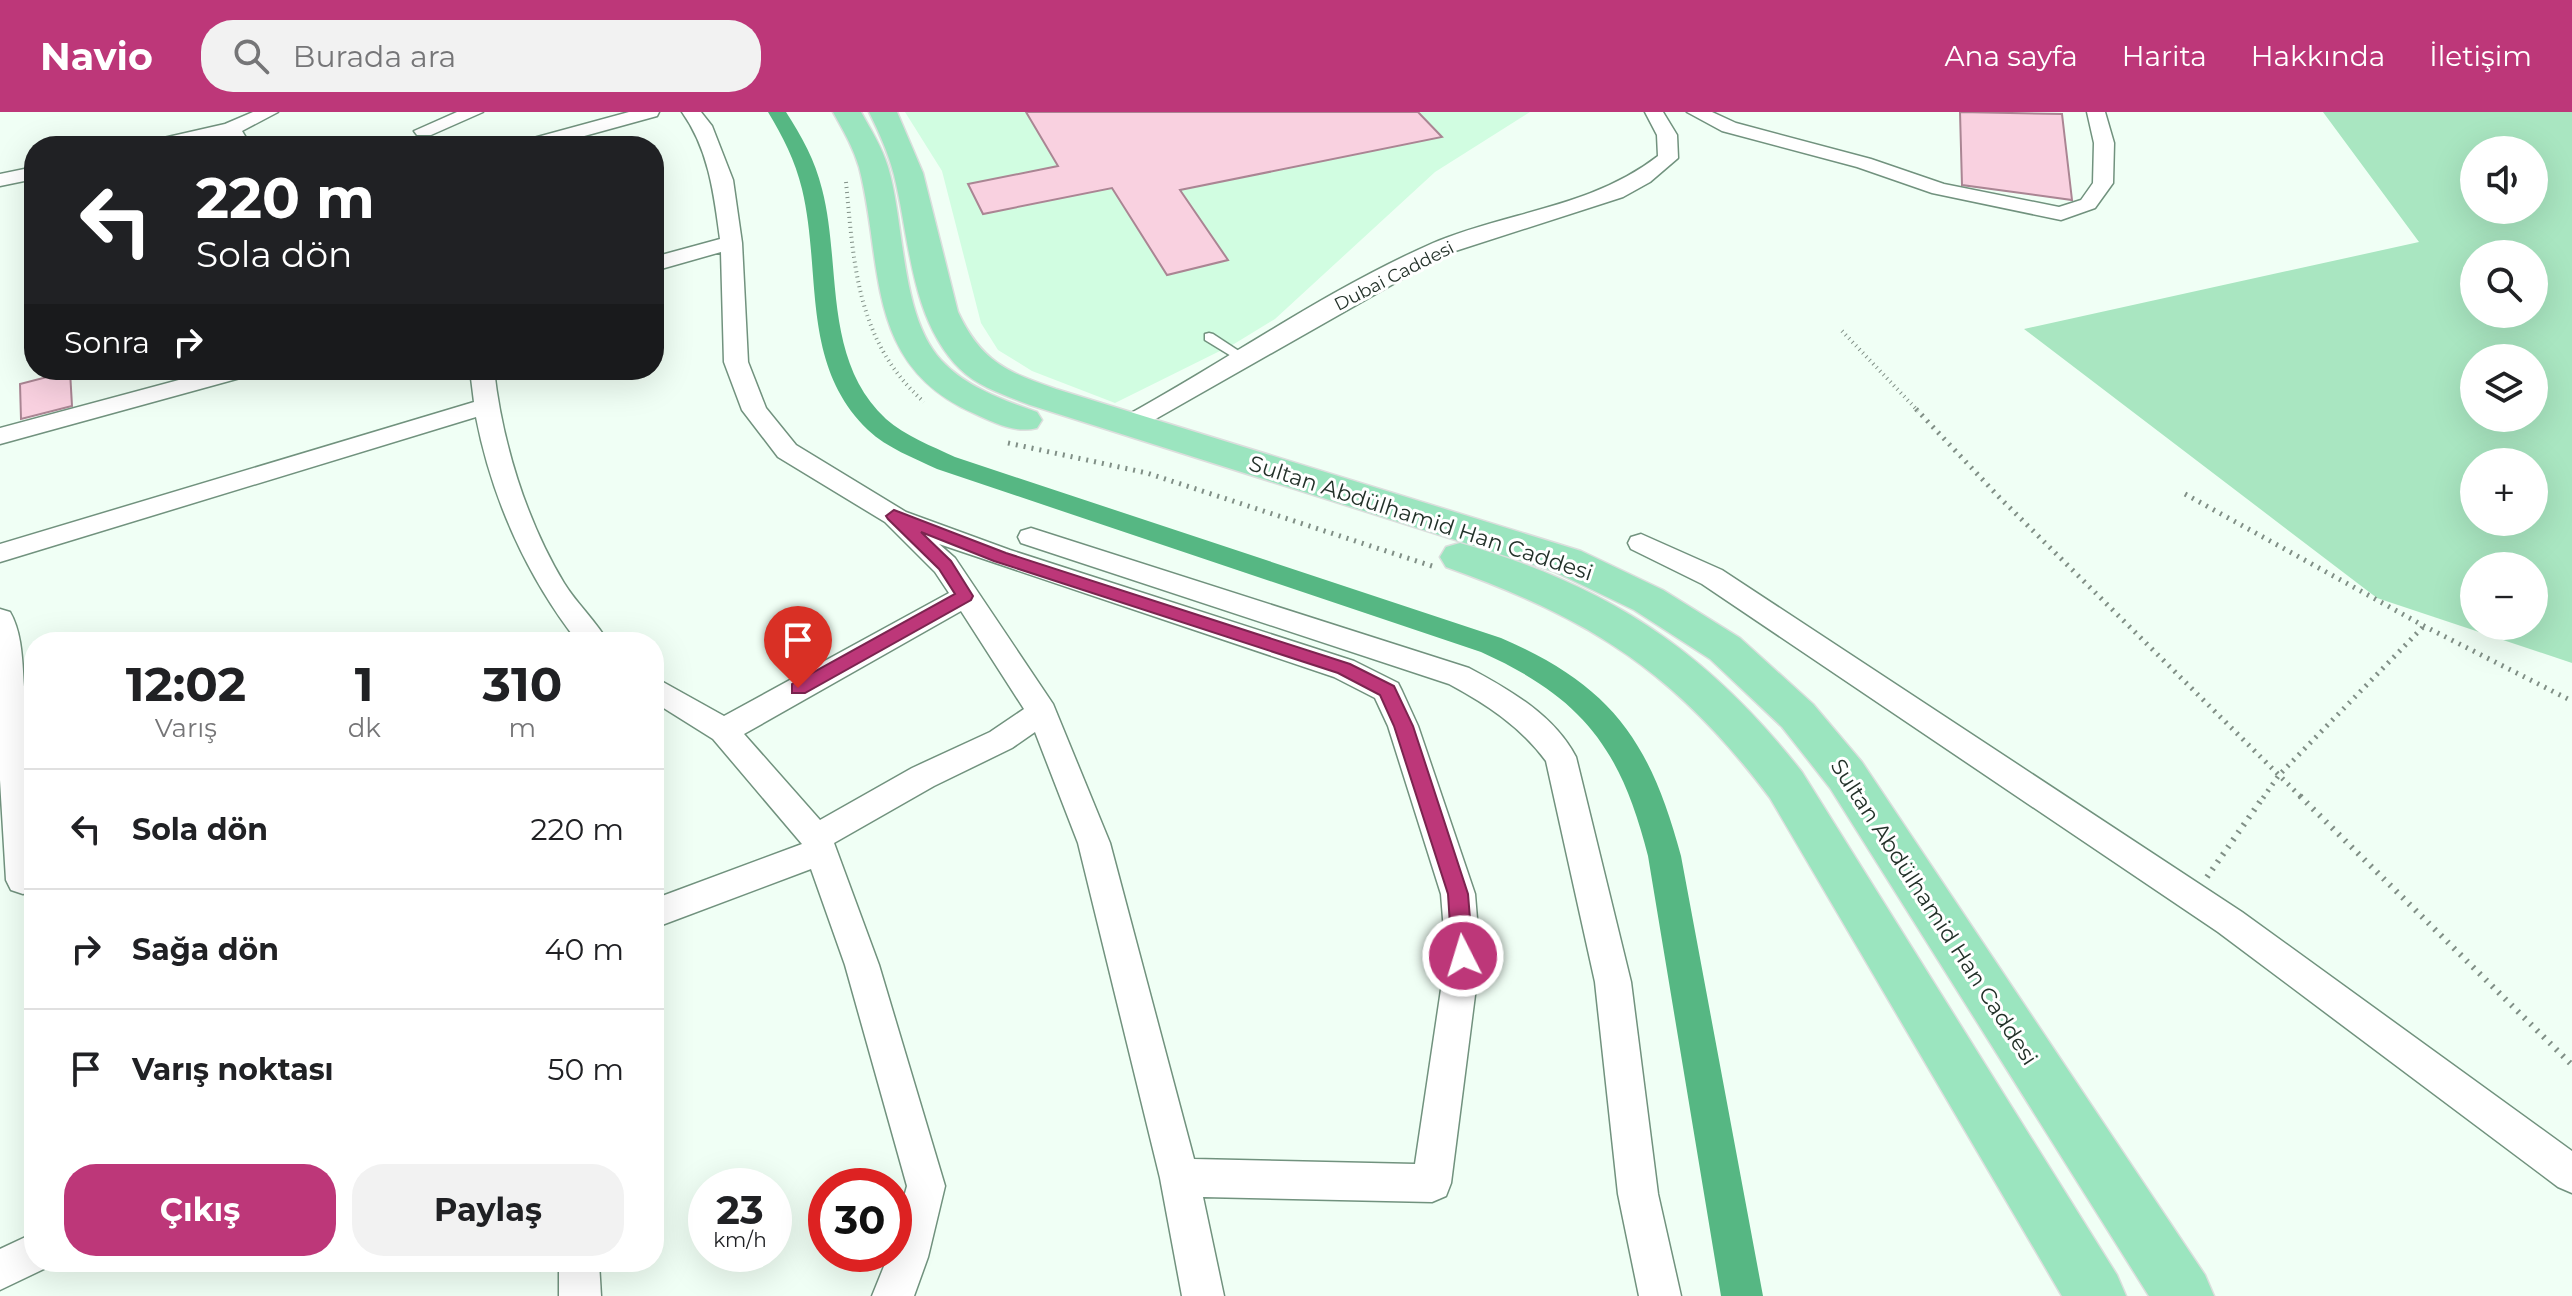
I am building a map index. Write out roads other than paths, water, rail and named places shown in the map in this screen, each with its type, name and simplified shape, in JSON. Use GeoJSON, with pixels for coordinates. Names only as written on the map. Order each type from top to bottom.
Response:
{"type":"FeatureCollection","features":[{"type":"Feature","properties":{"kind":"main road","name":"Sultan Abdülhamid Han Caddesi"},"geometry":{"type":"LineString","coordinates":[[847,112],[867,148],[874,169],[909,335],[920,356],[938,376],[967,396],[1028,421],[1531,582],[1619,624],[1656,647],[1694,678],[1755,741],[1786,785],[2096,1296]]}},
{"type":"Feature","properties":{"kind":"main road","name":"Sultan Abdülhamid Han Caddesi"},"geometry":{"type":"LineString","coordinates":[[883,112],[905,154],[938,301],[960,348],[972,361],[1014,387],[1567,561],[1642,596],[1740,660],[1800,717],[1852,782],[2184,1296]]}},
{"type":"Feature","properties":{"kind":"street"},"geometry":{"type":"LineString","coordinates":[[237,136],[269,112]]}},
{"type":"Feature","properties":{"kind":"street"},"geometry":{"type":"LineString","coordinates":[[413,112],[429,136]]}},
{"type":"Feature","properties":{"kind":"street"},"geometry":{"type":"LineString","coordinates":[[433,136],[474,112]]}},
{"type":"Feature","properties":{"kind":"street"},"geometry":{"type":"LineString","coordinates":[[562,136],[650,112]]}},
{"type":"Feature","properties":{"kind":"street"},"geometry":{"type":"LineString","coordinates":[[691,112],[702,126],[723,180],[731,243],[736,362],[754,410],[787,451],[894,516],[1000,557],[1344,669],[1387,691],[1403,726],[1458,894],[1463,956],[1432,1183],[1179,1178]]}},
{"type":"Feature","properties":{"kind":"street","name":"Dubai Caddesi"},"geometry":{"type":"LineString","coordinates":[[1129,424],[1440,248],[1585,205],[1649,177],[1668,158],[1667,135],[1654,112]]}},
{"type":"Feature","properties":{"kind":"street"},"geometry":{"type":"LineString","coordinates":[[1696,112],[1729,127],[1864,163],[1939,189],[2061,214],[2088,204],[2103,183],[2104,143],[2096,112]]}},
{"type":"Feature","properties":{"kind":"street"},"geometry":{"type":"LineString","coordinates":[[0,180],[24,175]]}},
{"type":"Feature","properties":{"kind":"street"},"geometry":{"type":"LineString","coordinates":[[664,261],[731,243]]}},
{"type":"Feature","properties":{"kind":"street"},"geometry":{"type":"LineString","coordinates":[[0,436],[206,380]]}},
{"type":"Feature","properties":{"kind":"street"},"geometry":{"type":"LineString","coordinates":[[483,380],[504,473],[547,579],[587,632]]}},
{"type":"Feature","properties":{"kind":"street"},"geometry":{"type":"LineString","coordinates":[[0,553],[487,406]]}},
{"type":"Feature","properties":{"kind":"street"},"geometry":{"type":"LineString","coordinates":[[894,516],[945,565],[1042,712],[1094,843],[1179,1178],[1203,1296]]}},
{"type":"Feature","properties":{"kind":"street"},"geometry":{"type":"LineString","coordinates":[[1031,537],[1459,676],[1508,703],[1541,730],[1561,757],[1613,982],[1638,1194],[1660,1296]]}},
{"type":"Feature","properties":{"kind":"street"},"geometry":{"type":"LineString","coordinates":[[1641,543],[1712,577],[2193,897],[2572,1174]]}},
{"type":"Feature","properties":{"kind":"street"},"geometry":{"type":"LineString","coordinates":[[724,731],[965,596]]}},
{"type":"Feature","properties":{"kind":"street"},"geometry":{"type":"LineString","coordinates":[[0,619],[6,646],[19,882]]}},
{"type":"Feature","properties":{"kind":"street"},"geometry":{"type":"LineString","coordinates":[[664,694],[724,731],[818,844],[862,965],[926,1186],[908,1257],[893,1296]]}},
{"type":"Feature","properties":{"kind":"street"},"geometry":{"type":"LineString","coordinates":[[664,910],[818,844],[923,777],[1001,740],[1042,712]]}},
{"type":"Feature","properties":{"kind":"street"},"geometry":{"type":"LineString","coordinates":[[0,1270],[24,1258]]}},
{"type":"Feature","properties":{"kind":"street"},"geometry":{"type":"LineString","coordinates":[[579,1272],[580,1296]]}},
{"type":"Feature","properties":{"kind":"lane"},"geometry":{"type":"LineString","coordinates":[[1209,337],[1245,359]]}},
{"type":"Feature","properties":{"kind":"waterway"},"geometry":{"type":"LineString","coordinates":[[777,112],[800,149],[813,190],[827,318],[835,357],[850,393],[885,430],[946,463],[1491,645],[1556,678],[1584,699],[1609,726],[1644,787],[1664,856],[1742,1296]]}}]}
